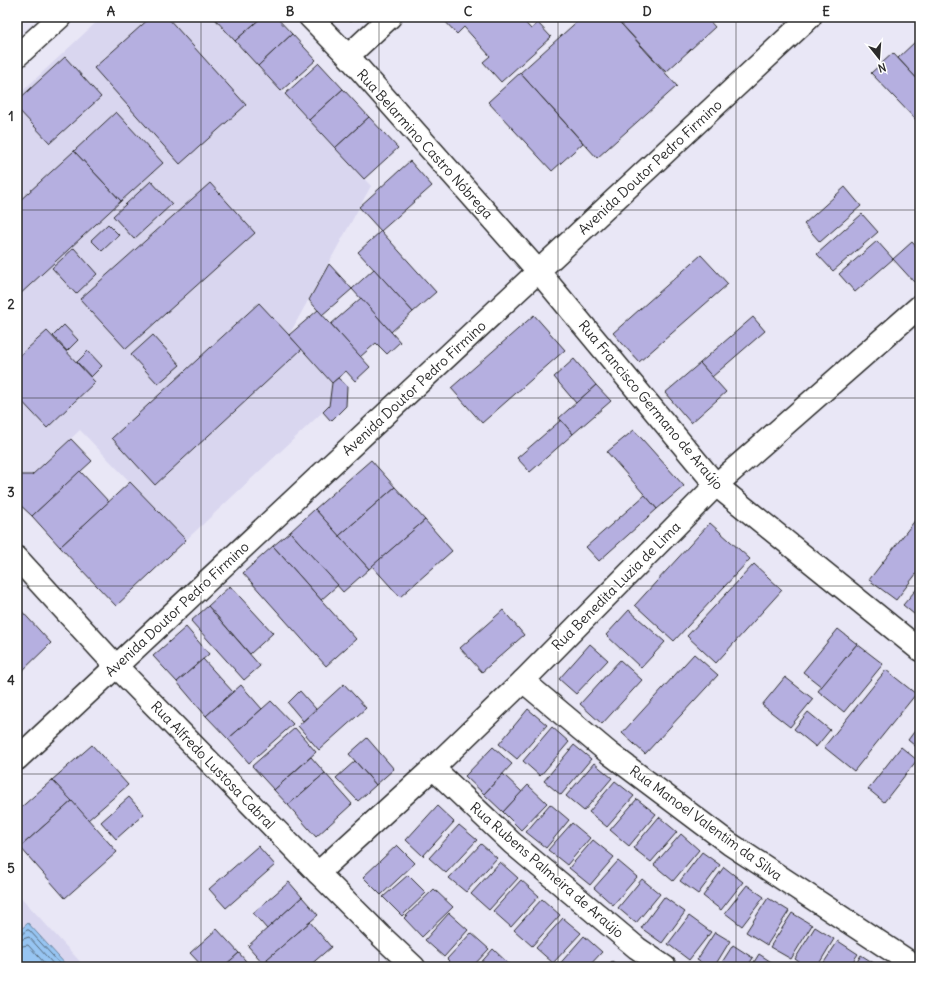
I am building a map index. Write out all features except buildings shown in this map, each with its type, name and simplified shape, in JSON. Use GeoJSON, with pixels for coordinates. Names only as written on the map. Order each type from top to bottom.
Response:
{"type":"FeatureCollection","features":[{"type":"Feature","properties":{"kind":"street"},"geometry":{"type":"LineString","coordinates":[[17,56],[60,17]]}},
{"type":"Feature","properties":{"kind":"street","name":"Rua Belarmino Castro Nóbrega"},"geometry":{"type":"LineString","coordinates":[[310,17],[348,56],[539,272]]}},
{"type":"Feature","properties":{"kind":"street"},"geometry":{"type":"LineString","coordinates":[[348,56],[390,17]]}},
{"type":"Feature","properties":{"kind":"street","name":"Avenida Doutor Pedro Firmino"},"geometry":{"type":"LineString","coordinates":[[17,758],[539,272],[810,17]]}},
{"type":"Feature","properties":{"kind":"street","name":"Rua Francisco Germano de Araújo"},"geometry":{"type":"LineString","coordinates":[[539,272],[716,485],[920,650]]}},
{"type":"Feature","properties":{"kind":"street","name":"Rua Benedita Luzia de Lima"},"geometry":{"type":"LineString","coordinates":[[318,873],[433,768],[523,681],[716,485],[920,306]]}},
{"type":"Feature","properties":{"kind":"street","name":"Rua Alfredo Lustosa Cabral"},"geometry":{"type":"LineString","coordinates":[[17,558],[116,666],[318,873],[414,967]]}},
{"type":"Feature","properties":{"kind":"street","name":"Rua Manoel Valentim da Silva"},"geometry":{"type":"LineString","coordinates":[[523,681],[609,753],[730,844],[896,961],[917,967]]}},
{"type":"Feature","properties":{"kind":"street","name":"Rua Rubens Palmeira de Araújo"},"geometry":{"type":"LineString","coordinates":[[433,768],[512,843],[637,948],[665,967]]}},
{"type":"Feature","properties":{"kind":"shaded area"},"geometry":{"type":"Polygon","coordinates":[[[102,17],[213,17],[371,186],[289,335],[332,383],[329,406],[186,540],[80,430],[32,475],[17,475],[17,96],[102,17]]]}},
{"type":"Feature","properties":{"kind":"shaded area"},"geometry":{"type":"Polygon","coordinates":[[[17,893],[85,967],[17,967],[17,893]]]}},
{"type":"Feature","properties":{"kind":"water"},"geometry":{"type":"Polygon","coordinates":[[[28,923],[68,967],[17,967],[17,933],[28,923]]]}}]}
